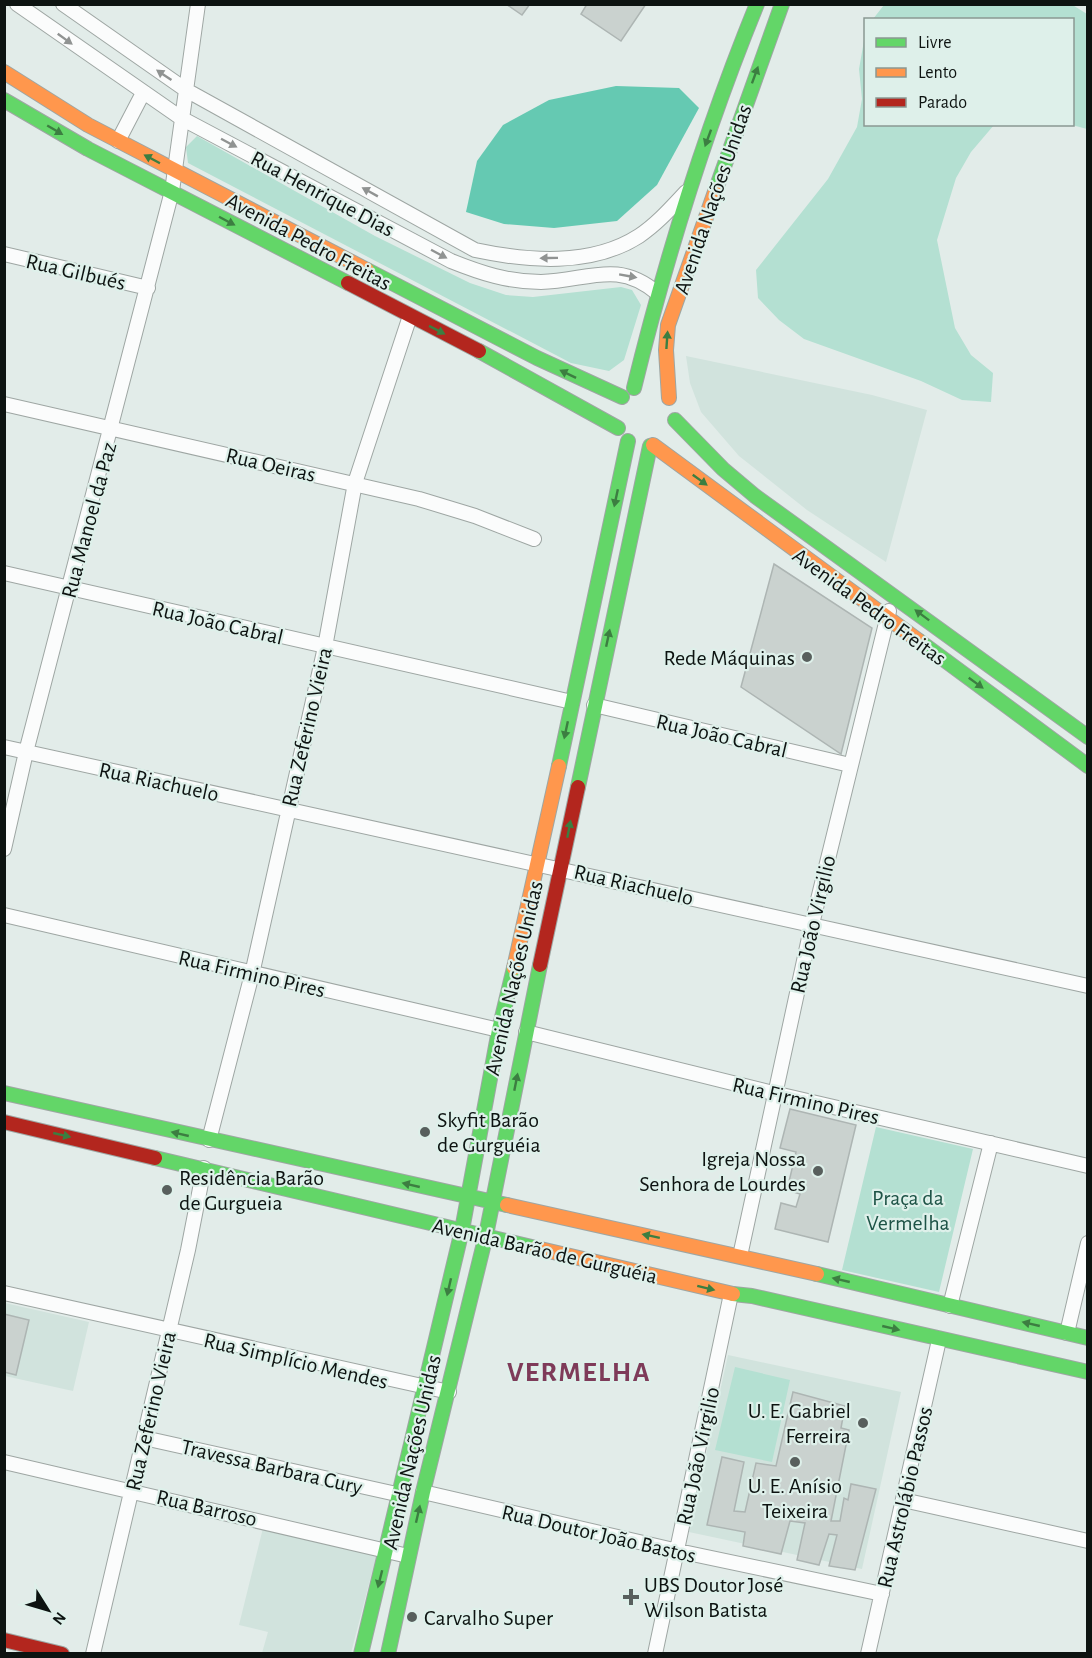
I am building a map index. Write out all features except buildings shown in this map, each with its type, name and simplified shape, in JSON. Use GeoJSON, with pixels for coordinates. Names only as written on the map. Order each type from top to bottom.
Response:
{"type":"FeatureCollection","features":[{"type":"Feature","properties":{"kind":"main road","name":"Avenida Nações Unidas"},"geometry":{"type":"LineString","coordinates":[[634,388],[657,292],[690,189],[757,4]]}},
{"type":"Feature","properties":{"kind":"main road","name":"Avenida Nações Unidas"},"geometry":{"type":"LineString","coordinates":[[669,398],[666,350],[668,325],[782,4]]}},
{"type":"Feature","properties":{"kind":"main road","name":"Avenida Pedro Freitas"},"geometry":{"type":"LineString","coordinates":[[4,72],[118,141],[537,358],[622,397]]}},
{"type":"Feature","properties":{"kind":"main road","name":"Avenida Pedro Freitas"},"geometry":{"type":"LineString","coordinates":[[4,100],[88,149],[517,371],[618,428]]}},
{"type":"Feature","properties":{"kind":"main road"},"geometry":{"type":"LineString","coordinates":[[653,387],[669,398],[675,420],[668,436],[651,446],[628,441],[618,428],[615,413],[622,397],[634,388],[653,387]]}},
{"type":"Feature","properties":{"kind":"main road","name":"Avenida Pedro Freitas"},"geometry":{"type":"LineString","coordinates":[[675,420],[723,469],[754,496],[895,595],[1088,736]]}},
{"type":"Feature","properties":{"kind":"main road","name":"Avenida Nações Unidas"},"geometry":{"type":"LineString","coordinates":[[361,1653],[388,1550],[462,1230],[500,1030],[539,863],[628,441]]}},
{"type":"Feature","properties":{"kind":"main road","name":"Avenida Nações Unidas"},"geometry":{"type":"LineString","coordinates":[[388,1653],[423,1492],[486,1235],[594,705],[651,446]]}},
{"type":"Feature","properties":{"kind":"main road","name":"Avenida Pedro Freitas"},"geometry":{"type":"LineString","coordinates":[[651,446],[1088,766]]}},
{"type":"Feature","properties":{"kind":"main road","name":"Avenida Barão de Gurguéia"},"geometry":{"type":"LineString","coordinates":[[4,1093],[468,1198],[492,1201],[740,1256],[1088,1338]]}},
{"type":"Feature","properties":{"kind":"main road","name":"Avenida Barão de Gurguéia"},"geometry":{"type":"LineString","coordinates":[[4,1122],[731,1294],[752,1296],[1088,1372]]}},
{"type":"Feature","properties":{"kind":"main road"},"geometry":{"type":"LineString","coordinates":[[4,1640],[62,1653]]}},
{"type":"Feature","properties":{"kind":"street","name":"Rua Henrique Dias"},"geometry":{"type":"LineString","coordinates":[[18,4],[142,93],[181,118],[413,241],[486,276],[542,282],[626,274],[640,278],[657,292]]}},
{"type":"Feature","properties":{"kind":"street","name":"Rua Henrique Dias"},"geometry":{"type":"LineString","coordinates":[[63,4],[186,90],[475,250],[510,257],[552,259],[602,252],[637,238],[660,220],[690,189]]}},
{"type":"Feature","properties":{"kind":"street"},"geometry":{"type":"LineString","coordinates":[[176,171],[181,118],[198,4]]}},
{"type":"Feature","properties":{"kind":"street"},"geometry":{"type":"LineString","coordinates":[[118,141],[142,93]]}},
{"type":"Feature","properties":{"kind":"street","name":"Rua Manoel da Paz"},"geometry":{"type":"LineString","coordinates":[[4,849],[26,752],[148,288],[176,171]]}},
{"type":"Feature","properties":{"kind":"street"},"geometry":{"type":"LineString","coordinates":[[413,241],[423,221]]}},
{"type":"Feature","properties":{"kind":"street","name":"Rua Gilbués"},"geometry":{"type":"LineString","coordinates":[[4,254],[148,288]]}},
{"type":"Feature","properties":{"kind":"street","name":"Rua Zeferino Vieira"},"geometry":{"type":"LineString","coordinates":[[209,1140],[252,974],[325,647],[355,483],[410,316]]}},
{"type":"Feature","properties":{"kind":"street","name":"Rua Oeiras"},"geometry":{"type":"LineString","coordinates":[[4,404],[355,483],[475,516],[534,539]]}},
{"type":"Feature","properties":{"kind":"street","name":"Rua João Cabral"},"geometry":{"type":"LineString","coordinates":[[4,573],[572,702]]}},
{"type":"Feature","properties":{"kind":"street","name":"Rua João Virgilio"},"geometry":{"type":"LineString","coordinates":[[740,1256],[773,1093],[812,924],[887,618],[895,595]]}},
{"type":"Feature","properties":{"kind":"street","name":"Rua João Cabral"},"geometry":{"type":"LineString","coordinates":[[594,705],[850,765]]}},
{"type":"Feature","properties":{"kind":"street","name":"Rua Riachuelo"},"geometry":{"type":"LineString","coordinates":[[4,747],[539,863],[1088,986]]}},
{"type":"Feature","properties":{"kind":"street","name":"Rua Firmino Pires"},"geometry":{"type":"LineString","coordinates":[[4,915],[500,1030]]}},
{"type":"Feature","properties":{"kind":"street","name":"Rua Firmino Pires"},"geometry":{"type":"LineString","coordinates":[[526,1032],[773,1093],[1088,1166]]}},
{"type":"Feature","properties":{"kind":"street"},"geometry":{"type":"LineString","coordinates":[[950,1306],[991,1143]]}},
{"type":"Feature","properties":{"kind":"street","name":"Rua Zeferino Vieira"},"geometry":{"type":"LineString","coordinates":[[93,1653],[170,1331],[204,1168]]}},
{"type":"Feature","properties":{"kind":"street"},"geometry":{"type":"LineString","coordinates":[[1067,1332],[1088,1243]]}},
{"type":"Feature","properties":{"kind":"street","name":"Rua Simplício Mendes"},"geometry":{"type":"LineString","coordinates":[[4,1293],[426,1389],[448,1392]]}},
{"type":"Feature","properties":{"kind":"street","name":"Rua João Virgilio"},"geometry":{"type":"LineString","coordinates":[[655,1653],[731,1294]]}},
{"type":"Feature","properties":{"kind":"street","name":"Rua Astrolábio Passos"},"geometry":{"type":"LineString","coordinates":[[868,1653],[939,1340]]}},
{"type":"Feature","properties":{"kind":"street","name":"Travessa Barbara Cury"},"geometry":{"type":"LineString","coordinates":[[144,1438],[401,1495]]}},
{"type":"Feature","properties":{"kind":"street","name":"Rua Barroso"},"geometry":{"type":"LineString","coordinates":[[4,1462],[408,1556]]}},
{"type":"Feature","properties":{"kind":"street","name":"Rua Doutor João Bastos"},"geometry":{"type":"LineString","coordinates":[[423,1492],[678,1551],[882,1594]]}},
{"type":"Feature","properties":{"kind":"street"},"geometry":{"type":"LineString","coordinates":[[903,1500],[1088,1541]]}},
{"type":"Feature","properties":{"kind":"shaded area"},"geometry":{"type":"Polygon","coordinates":[[[616,86],[679,88],[699,108],[657,185],[617,221],[554,228],[504,224],[466,212],[477,161],[503,125],[549,100],[616,86]]]}},
{"type":"Feature","properties":{"kind":"shaded area"},"geometry":{"type":"Polygon","coordinates":[[[686,356],[872,395],[927,410],[886,562],[807,510],[739,456],[701,412],[690,383],[686,356]]]}},
{"type":"Feature","properties":{"kind":"shaded area"},"geometry":{"type":"Polygon","coordinates":[[[5,1303],[89,1322],[73,1391],[5,1376],[5,1303]]]}},
{"type":"Feature","properties":{"kind":"shaded area","name":"U. E. Anísio Teixeira"},"geometry":{"type":"Polygon","coordinates":[[[728,1355],[901,1392],[862,1569],[689,1532],[728,1355]]]}},
{"type":"Feature","properties":{"kind":"shaded area"},"geometry":{"type":"Polygon","coordinates":[[[263,1528],[377,1553],[351,1653],[262,1653],[268,1632],[239,1625],[263,1528]]]}},
{"type":"Feature","properties":{"kind":"green space"},"geometry":{"type":"Polygon","coordinates":[[[1071,4],[1087,14],[1087,129],[1074,126],[1074,18],[874,18],[884,5],[1071,4]]]}},
{"type":"Feature","properties":{"kind":"green space"},"geometry":{"type":"Polygon","coordinates":[[[864,41],[864,126],[993,126],[971,152],[956,178],[937,240],[955,328],[971,355],[993,373],[991,402],[962,400],[921,381],[804,339],[779,320],[758,298],[756,270],[828,179],[857,127],[862,99],[859,69],[864,41]]]}},
{"type":"Feature","properties":{"kind":"green space"},"geometry":{"type":"Polygon","coordinates":[[[197,136],[375,236],[470,283],[506,295],[533,297],[621,287],[632,290],[641,305],[624,360],[609,371],[571,363],[188,163],[186,147],[197,136]]]}},
{"type":"Feature","properties":{"kind":"green space","name":"Praça da Vermelha"},"geometry":{"type":"Polygon","coordinates":[[[876,1127],[973,1149],[939,1292],[842,1270],[876,1127]]]}},
{"type":"Feature","properties":{"kind":"green space"},"geometry":{"type":"Polygon","coordinates":[[[735,1367],[790,1380],[772,1462],[715,1450],[735,1367]]]}},
{"type":"Feature","properties":{"kind":"traffic: fast"},"geometry":{"type":"LineString","coordinates":[[634,388],[688,194],[738,51],[757,4]]}},
{"type":"Feature","properties":{"kind":"traffic: fast"},"geometry":{"type":"LineString","coordinates":[[716,189],[782,4]]}},
{"type":"Feature","properties":{"kind":"traffic: fast"},"geometry":{"type":"LineString","coordinates":[[4,100],[88,149],[348,283]]}},
{"type":"Feature","properties":{"kind":"traffic: fast"},"geometry":{"type":"LineString","coordinates":[[367,270],[537,358],[622,397]]}},
{"type":"Feature","properties":{"kind":"traffic: fast"},"geometry":{"type":"LineString","coordinates":[[479,351],[618,428]]}},
{"type":"Feature","properties":{"kind":"traffic: fast"},"geometry":{"type":"LineString","coordinates":[[675,420],[723,469],[755,496],[1088,737]]}},
{"type":"Feature","properties":{"kind":"traffic: fast"},"geometry":{"type":"LineString","coordinates":[[559,766],[628,441]]}},
{"type":"Feature","properties":{"kind":"traffic: fast"},"geometry":{"type":"LineString","coordinates":[[578,787],[650,446]]}},
{"type":"Feature","properties":{"kind":"traffic: fast"},"geometry":{"type":"LineString","coordinates":[[919,641],[1088,766]]}},
{"type":"Feature","properties":{"kind":"traffic: fast"},"geometry":{"type":"LineString","coordinates":[[388,1654],[423,1492],[486,1235],[540,965]]}},
{"type":"Feature","properties":{"kind":"traffic: fast"},"geometry":{"type":"LineString","coordinates":[[361,1654],[462,1230],[499,1030],[514,968]]}},
{"type":"Feature","properties":{"kind":"traffic: fast"},"geometry":{"type":"LineString","coordinates":[[4,1093],[507,1205]]}},
{"type":"Feature","properties":{"kind":"traffic: fast"},"geometry":{"type":"LineString","coordinates":[[155,1158],[536,1248]]}},
{"type":"Feature","properties":{"kind":"traffic: fast"},"geometry":{"type":"LineString","coordinates":[[817,1274],[1088,1338]]}},
{"type":"Feature","properties":{"kind":"traffic: fast"},"geometry":{"type":"LineString","coordinates":[[733,1294],[752,1296],[1088,1372]]}},
{"type":"Feature","properties":{"kind":"traffic: slow"},"geometry":{"type":"LineString","coordinates":[[4,72],[88,125],[367,270]]}},
{"type":"Feature","properties":{"kind":"traffic: slow"},"geometry":{"type":"LineString","coordinates":[[669,398],[666,350],[668,325],[716,189]]}},
{"type":"Feature","properties":{"kind":"traffic: slow"},"geometry":{"type":"LineString","coordinates":[[653,445],[919,641]]}},
{"type":"Feature","properties":{"kind":"traffic: slow"},"geometry":{"type":"LineString","coordinates":[[514,968],[559,766]]}},
{"type":"Feature","properties":{"kind":"traffic: slow"},"geometry":{"type":"LineString","coordinates":[[507,1205],[817,1274]]}},
{"type":"Feature","properties":{"kind":"traffic: slow"},"geometry":{"type":"LineString","coordinates":[[536,1248],[733,1294]]}},
{"type":"Feature","properties":{"kind":"traffic: jam"},"geometry":{"type":"LineString","coordinates":[[348,283],[479,351]]}},
{"type":"Feature","properties":{"kind":"traffic: jam"},"geometry":{"type":"LineString","coordinates":[[540,965],[578,787]]}},
{"type":"Feature","properties":{"kind":"traffic: jam"},"geometry":{"type":"LineString","coordinates":[[4,1122],[155,1158]]}},
{"type":"Feature","properties":{"kind":"traffic: jam"},"geometry":{"type":"LineString","coordinates":[[4,1640],[62,1654]]}},
{"type":"Feature","properties":{"kind":"place","name":"Rede Máquinas"},"geometry":{"type":"Point","coordinates":[807,657]}},
{"type":"Feature","properties":{"kind":"place","name":"Skyfit Barão de Gurguéia"},"geometry":{"type":"Point","coordinates":[425,1132]}},
{"type":"Feature","properties":{"kind":"place","name":"Igreja Nossa Senhora de Lourdes"},"geometry":{"type":"Point","coordinates":[818,1171]}},
{"type":"Feature","properties":{"kind":"place","name":"Residência Barão de Gurgueia"},"geometry":{"type":"Point","coordinates":[167,1190]}},
{"type":"Feature","properties":{"kind":"place","name":"U. E. Gabriel Ferreira"},"geometry":{"type":"Point","coordinates":[863,1423]}},
{"type":"Feature","properties":{"kind":"place","name":"U. E. Anísio Teixeira"},"geometry":{"type":"Point","coordinates":[795,1462]}},
{"type":"Feature","properties":{"kind":"place","name":"UBS Doutor José Wilson Batista"},"geometry":{"type":"Point","coordinates":[631,1597]}},
{"type":"Feature","properties":{"kind":"place","name":"Carvalho Super"},"geometry":{"type":"Point","coordinates":[412,1617]}},
{"type":"Feature","properties":{"kind":"district","name":"VERMELHA"},"geometry":{"type":"Point","coordinates":[579,1371]}}]}
